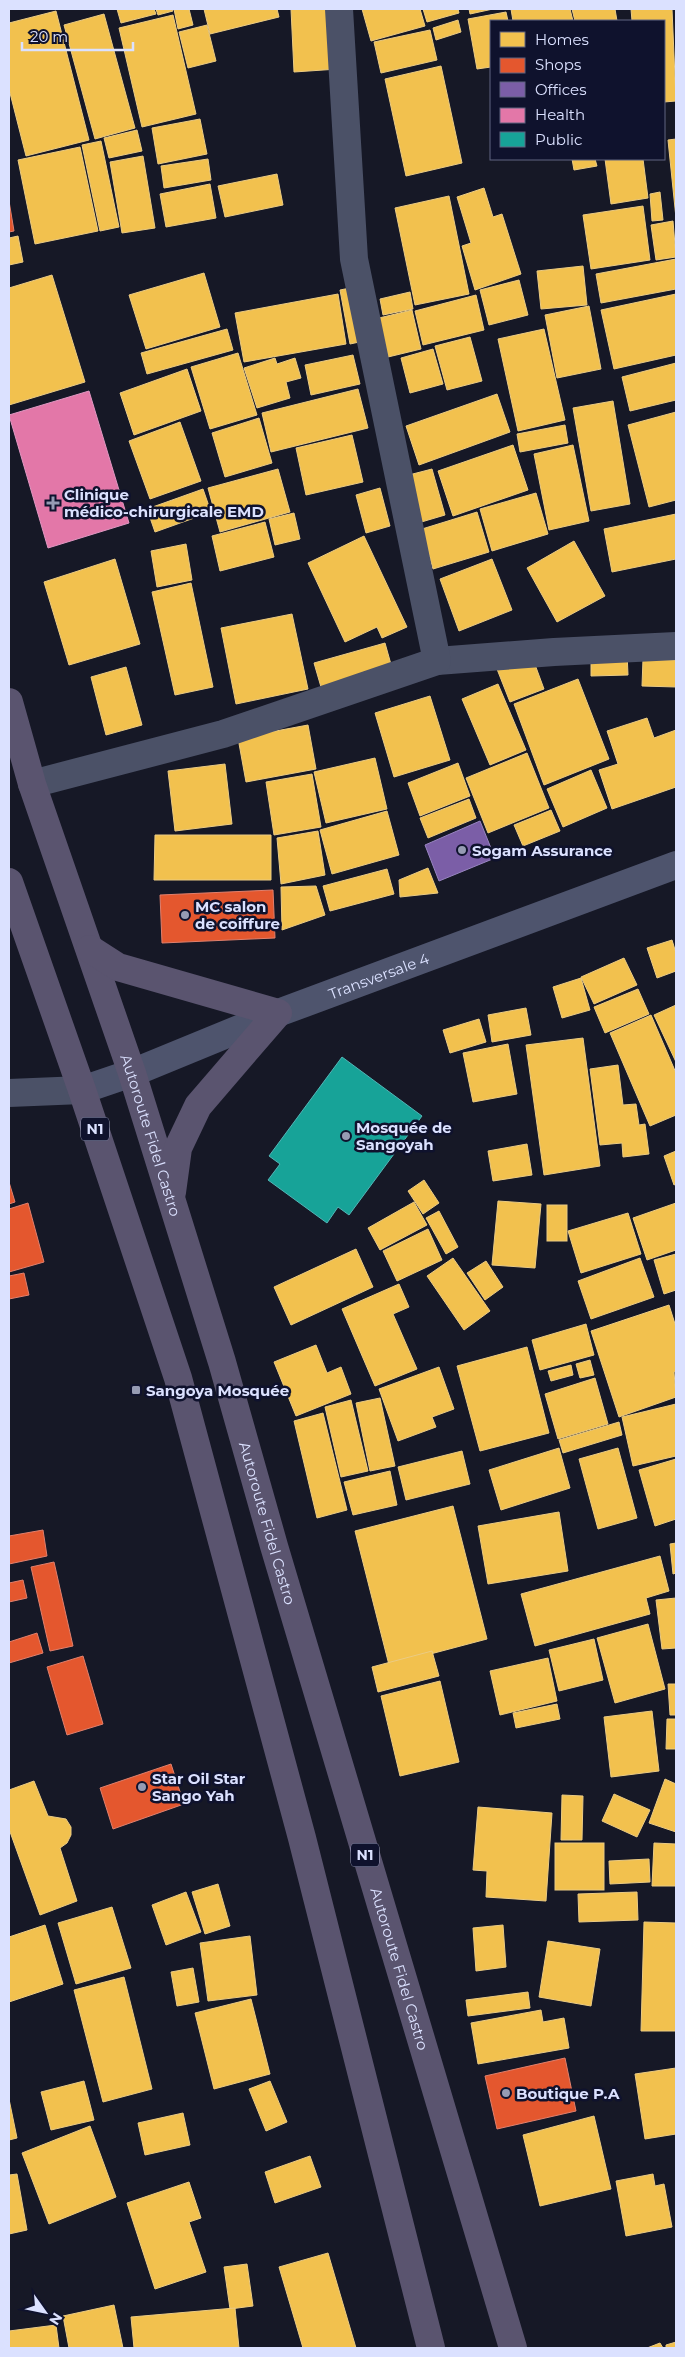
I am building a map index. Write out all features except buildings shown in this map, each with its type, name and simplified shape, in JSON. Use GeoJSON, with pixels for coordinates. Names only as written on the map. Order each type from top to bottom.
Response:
{"type":"FeatureCollection","features":[{"type":"Feature","properties":{"kind":"highway","name":"Autoroute Fidel Castro"},"geometry":{"type":"LineString","coordinates":[[9,702],[32,784],[132,1072],[222,1362],[274,1546],[513,2348]]}},
{"type":"Feature","properties":{"kind":"highway","name":"N1"},"geometry":{"type":"LineString","coordinates":[[9,882],[82,1090],[178,1378],[302,1838],[432,2348]]}},
{"type":"Feature","properties":{"kind":"highway"},"geometry":{"type":"LineString","coordinates":[[90,949],[118,967],[278,1013],[198,1106],[178,1148],[171,1201]]}},
{"type":"Feature","properties":{"kind":"main road","name":"Transversale 4"},"geometry":{"type":"LineString","coordinates":[[82,1090],[132,1072],[278,1013],[676,865]]}},
{"type":"Feature","properties":{"kind":"street"},"geometry":{"type":"LineString","coordinates":[[339,9],[354,259],[438,661]]}},
{"type":"Feature","properties":{"kind":"street"},"geometry":{"type":"LineString","coordinates":[[32,784],[223,734],[438,661],[554,652],[676,646]]}},
{"type":"Feature","properties":{"kind":"street"},"geometry":{"type":"LineString","coordinates":[[10,1090],[82,1090]]}},
{"type":"Feature","properties":{"kind":"place","name":"Clinique médico-chirurgicale EMD"},"geometry":{"type":"Point","coordinates":[53,503]}},
{"type":"Feature","properties":{"kind":"place","name":"Sogam Assurance"},"geometry":{"type":"Point","coordinates":[462,850]}},
{"type":"Feature","properties":{"kind":"place","name":"MC salon de coiffure"},"geometry":{"type":"Point","coordinates":[185,915]}},
{"type":"Feature","properties":{"kind":"place","name":"Mosquée de Sangoyah"},"geometry":{"type":"Point","coordinates":[346,1136]}},
{"type":"Feature","properties":{"kind":"place","name":"Sangoya Mosquée"},"geometry":{"type":"Point","coordinates":[136,1390]}},
{"type":"Feature","properties":{"kind":"place","name":"Star Oil Star Sango Yah"},"geometry":{"type":"Point","coordinates":[142,1787]}},
{"type":"Feature","properties":{"kind":"place","name":"Boutique P.A"},"geometry":{"type":"Point","coordinates":[506,2093]}}]}
